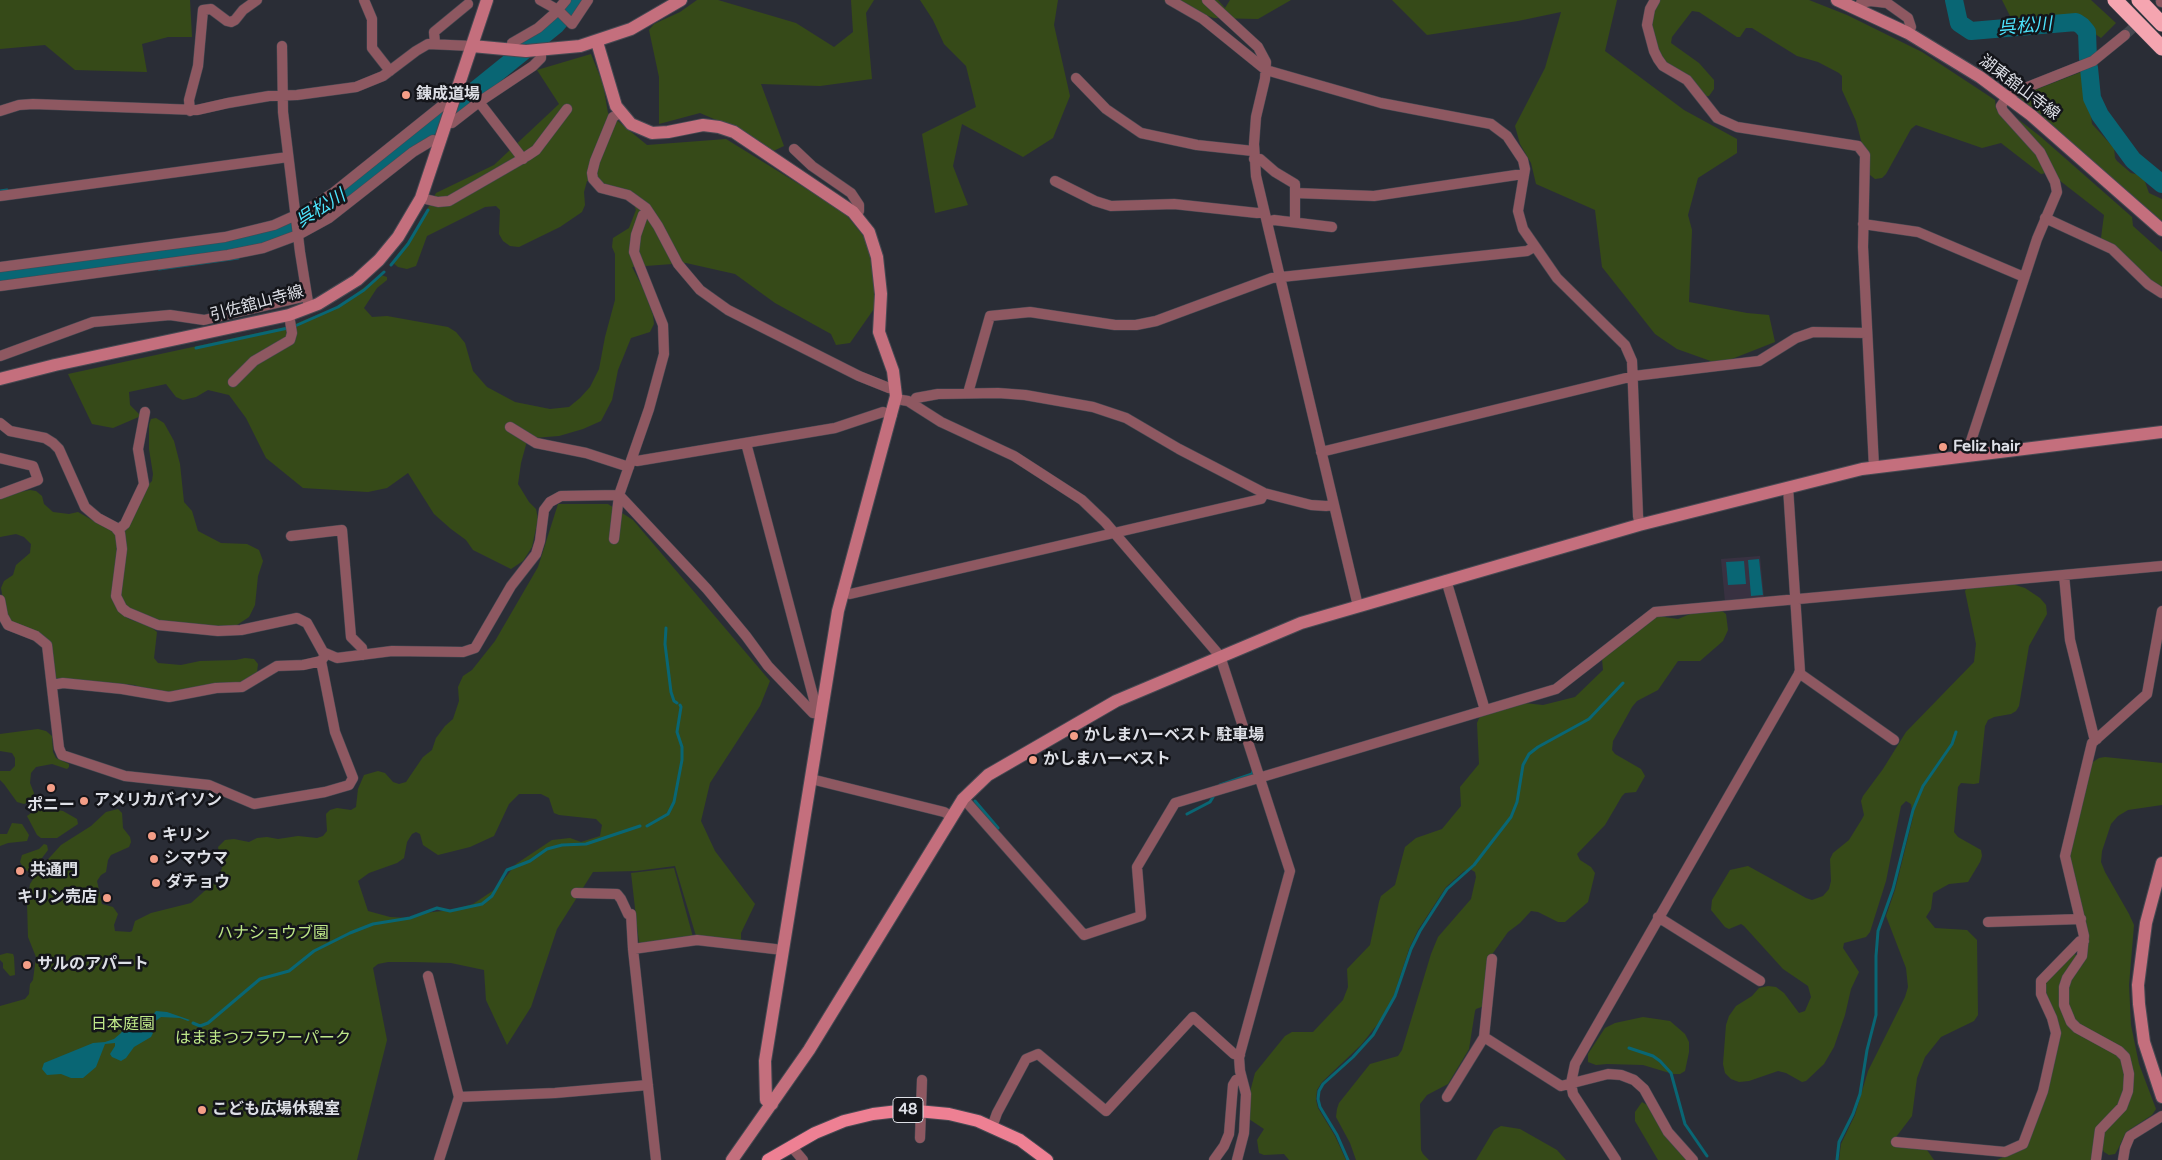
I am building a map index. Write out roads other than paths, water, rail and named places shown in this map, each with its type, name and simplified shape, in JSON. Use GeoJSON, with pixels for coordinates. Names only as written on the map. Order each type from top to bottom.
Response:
{"type":"FeatureCollection","features":[{"type":"Feature","properties":{"kind":"highway"},"geometry":{"type":"LineString","coordinates":[[2115,0],[2162,48]]}},
{"type":"Feature","properties":{"kind":"highway"},"geometry":{"type":"LineString","coordinates":[[2139,0],[2162,24]]}},
{"type":"Feature","properties":{"kind":"main road","name":"48"},"geometry":{"type":"LineString","coordinates":[[768,1160],[828,1127],[858,1117],[888,1112],[921,1111],[964,1117],[992,1127],[1020,1140],[1047,1160]]}},
{"type":"Feature","properties":{"kind":"street"},"geometry":{"type":"LineString","coordinates":[[190,111],[189,100],[199,58],[203,10],[211,10],[231,22],[256,0]]}},
{"type":"Feature","properties":{"kind":"street"},"geometry":{"type":"LineString","coordinates":[[364,0],[372,19],[372,48],[390,71]]}},
{"type":"Feature","properties":{"kind":"street","name":"引佐舘山寺線"},"geometry":{"type":"LineString","coordinates":[[0,379],[289,316],[309,302],[344,289],[379,260],[407,225],[421,198],[486,0]]}},
{"type":"Feature","properties":{"kind":"street"},"geometry":{"type":"LineString","coordinates":[[540,0],[560,11],[572,24],[588,0]]}},
{"type":"Feature","properties":{"kind":"street"},"geometry":{"type":"LineString","coordinates":[[512,50],[512,43],[538,28],[560,11],[566,0]]}},
{"type":"Feature","properties":{"kind":"street"},"geometry":{"type":"LineString","coordinates":[[0,111],[19,104],[190,111],[228,102],[356,87],[375,81],[421,47],[434,43],[512,50],[571,47],[597,42],[631,29],[680,0]]}},
{"type":"Feature","properties":{"kind":"street"},"geometry":{"type":"LineString","coordinates":[[1170,0],[1203,19],[1266,70],[1381,103],[1491,124],[1507,136],[1523,160],[1524,175],[1519,202],[1520,220],[1523,229],[1534,247],[1567,289],[1625,345],[1632,361],[1638,516],[1640,525]]}},
{"type":"Feature","properties":{"kind":"street"},"geometry":{"type":"LineString","coordinates":[[1207,0],[1262,52],[1266,62],[1256,117],[1254,155],[1265,217],[1358,606]]}},
{"type":"Feature","properties":{"kind":"street"},"geometry":{"type":"LineString","coordinates":[[1655,0],[1650,9],[1647,25],[1658,59],[1664,66],[1687,80],[1717,118],[1737,127],[1858,146],[1865,154],[1863,224],[1874,467]]}},
{"type":"Feature","properties":{"kind":"street","name":"湖東舘山寺線"},"geometry":{"type":"LineString","coordinates":[[1837,0],[1908,34],[1963,66],[2008,97],[2162,230]]}},
{"type":"Feature","properties":{"kind":"street"},"geometry":{"type":"LineString","coordinates":[[1858,9],[1861,2],[1889,1],[1908,18],[1911,27],[1908,34]]}},
{"type":"Feature","properties":{"kind":"street"},"geometry":{"type":"LineString","coordinates":[[434,43],[434,32],[459,17],[468,4]]}},
{"type":"Feature","properties":{"kind":"street"},"geometry":{"type":"LineString","coordinates":[[1970,456],[1969,447],[2024,277],[2045,218],[2055,197],[2057,187],[2040,152],[2002,109],[2008,97],[2093,61],[2125,35]]}},
{"type":"Feature","properties":{"kind":"street"},"geometry":{"type":"LineString","coordinates":[[597,42],[620,113],[637,128],[652,133],[703,125],[727,129],[856,215],[869,232],[875,248],[881,294],[879,332],[883,347],[894,371],[896,394],[892,415],[842,592],[765,1066],[766,1100],[772,1104]]}},
{"type":"Feature","properties":{"kind":"street"},"geometry":{"type":"LineString","coordinates":[[0,356],[93,322],[170,315],[204,320],[309,302],[288,157],[282,96],[282,46]]}},
{"type":"Feature","properties":{"kind":"street"},"geometry":{"type":"LineString","coordinates":[[447,123],[452,123],[479,102],[533,66],[541,58],[540,50]]}},
{"type":"Feature","properties":{"kind":"street"},"geometry":{"type":"LineString","coordinates":[[1076,78],[1106,110],[1140,133],[1254,155],[1275,172],[1295,184],[1295,222]]}},
{"type":"Feature","properties":{"kind":"street"},"geometry":{"type":"LineString","coordinates":[[479,102],[522,159]]}},
{"type":"Feature","properties":{"kind":"street"},"geometry":{"type":"LineString","coordinates":[[0,267],[225,237],[258,230],[296,217],[333,193],[444,104],[451,103]]}},
{"type":"Feature","properties":{"kind":"street"},"geometry":{"type":"LineString","coordinates":[[421,198],[438,202],[449,201],[522,159],[536,150],[567,109]]}},
{"type":"Feature","properties":{"kind":"street"},"geometry":{"type":"LineString","coordinates":[[620,113],[613,117],[595,161],[593,179],[601,188],[628,196],[648,211],[684,273],[709,298],[728,310],[859,376],[889,388],[940,422],[1003,450],[1026,463],[1082,500],[1114,533],[1220,656],[1290,871],[1240,1055],[1242,1078],[1246,1091],[1244,1127],[1238,1160]]}},
{"type":"Feature","properties":{"kind":"street"},"geometry":{"type":"LineString","coordinates":[[0,286],[228,255],[263,248],[298,233],[344,208],[413,152],[433,140],[440,142]]}},
{"type":"Feature","properties":{"kind":"street"},"geometry":{"type":"LineString","coordinates":[[794,149],[812,166],[851,193],[860,205],[860,212],[856,215]]}},
{"type":"Feature","properties":{"kind":"street"},"geometry":{"type":"LineString","coordinates":[[0,196],[288,157]]}},
{"type":"Feature","properties":{"kind":"street"},"geometry":{"type":"LineString","coordinates":[[1295,193],[1374,196],[1524,175]]}},
{"type":"Feature","properties":{"kind":"street"},"geometry":{"type":"LineString","coordinates":[[1054,181],[1095,202],[1111,206],[1174,204],[1257,214],[1274,220],[1332,226]]}},
{"type":"Feature","properties":{"kind":"street"},"geometry":{"type":"LineString","coordinates":[[614,539],[619,495],[654,394],[665,344],[660,316],[634,252],[636,235],[643,215],[648,211]]}},
{"type":"Feature","properties":{"kind":"street"},"geometry":{"type":"LineString","coordinates":[[2045,218],[2112,249],[2148,284],[2162,293]]}},
{"type":"Feature","properties":{"kind":"street"},"geometry":{"type":"LineString","coordinates":[[1863,224],[1918,232],[2024,277]]}},
{"type":"Feature","properties":{"kind":"street"},"geometry":{"type":"LineString","coordinates":[[968,393],[990,316],[1030,312],[1115,325],[1146,324],[1234,291],[1280,277],[1527,251],[1534,247]]}},
{"type":"Feature","properties":{"kind":"street"},"geometry":{"type":"LineString","coordinates":[[233,382],[254,360],[290,340],[292,333],[289,316]]}},
{"type":"Feature","properties":{"kind":"street"},"geometry":{"type":"LineString","coordinates":[[1321,452],[1634,376],[1759,361],[1796,338],[1813,332],[1867,332]]}},
{"type":"Feature","properties":{"kind":"street"},"geometry":{"type":"LineString","coordinates":[[913,404],[916,398],[968,393],[1025,395],[1104,410],[1132,421],[1179,449],[1264,493],[1311,505],[1334,505]]}},
{"type":"Feature","properties":{"kind":"street"},"geometry":{"type":"LineString","coordinates":[[118,530],[125,524],[144,484],[138,449],[145,412]]}},
{"type":"Feature","properties":{"kind":"street"},"geometry":{"type":"LineString","coordinates":[[510,427],[536,443],[630,463],[637,460],[835,428],[883,412],[892,415]]}},
{"type":"Feature","properties":{"kind":"street"},"geometry":{"type":"LineString","coordinates":[[0,423],[10,431],[45,438],[53,443],[59,449],[84,507],[90,513],[118,530],[122,540],[122,549],[116,596],[122,608],[127,612],[158,625],[218,632],[241,630],[296,618],[307,623],[324,657],[336,732],[353,778],[349,785],[325,792],[254,804],[209,785],[125,776],[62,755],[59,748],[47,645],[36,636],[8,625],[3,616],[0,600]]}},
{"type":"Feature","properties":{"kind":"street"},"geometry":{"type":"LineString","coordinates":[[732,1160],[809,1050],[963,798],[988,776],[1107,705],[1286,628],[1640,525],[1844,472],[2162,432]]}},
{"type":"Feature","properties":{"kind":"street"},"geometry":{"type":"LineString","coordinates":[[746,443],[816,708],[822,711]]}},
{"type":"Feature","properties":{"kind":"street"},"geometry":{"type":"LineString","coordinates":[[0,458],[33,466],[38,480],[0,494]]}},
{"type":"Feature","properties":{"kind":"street"},"geometry":{"type":"LineString","coordinates":[[1616,1160],[1574,1094],[1571,1083],[1577,1059],[1799,673],[1788,487]]}},
{"type":"Feature","properties":{"kind":"street"},"geometry":{"type":"LineString","coordinates":[[842,592],[850,594],[1261,499],[1264,493]]}},
{"type":"Feature","properties":{"kind":"street"},"geometry":{"type":"LineString","coordinates":[[52,685],[63,683],[122,689],[169,697],[211,689],[242,688],[277,666],[303,665],[324,657],[337,658],[400,650],[463,652],[475,648],[511,586],[536,554],[544,510],[550,502],[561,496],[619,495],[707,589],[768,666],[813,713],[822,711]]}},
{"type":"Feature","properties":{"kind":"street"},"geometry":{"type":"LineString","coordinates":[[291,536],[342,530],[351,637],[362,648],[363,655]]}},
{"type":"Feature","properties":{"kind":"street"},"geometry":{"type":"LineString","coordinates":[[963,798],[1084,935],[1141,916],[1136,867],[1174,803],[1556,689],[1655,612],[2162,566]]}},
{"type":"Feature","properties":{"kind":"street"},"geometry":{"type":"LineString","coordinates":[[2064,574],[2070,640],[2094,736],[2097,739]]}},
{"type":"Feature","properties":{"kind":"street"},"geometry":{"type":"LineString","coordinates":[[1446,580],[1485,710]]}},
{"type":"Feature","properties":{"kind":"street"},"geometry":{"type":"LineString","coordinates":[[2096,1160],[2100,1130],[2122,1107],[2128,1091],[2129,1074],[2125,1057],[2119,1051],[2085,1034],[2077,1028],[2067,1014],[2063,996],[2064,987],[2080,960],[2084,941],[2081,919],[2065,856],[2092,743],[2147,694],[2162,611]]}},
{"type":"Feature","properties":{"kind":"street"},"geometry":{"type":"LineString","coordinates":[[1799,673],[1894,740]]}},
{"type":"Feature","properties":{"kind":"street"},"geometry":{"type":"LineString","coordinates":[[811,779],[944,812],[951,816]]}},
{"type":"Feature","properties":{"kind":"street"},"geometry":{"type":"LineString","coordinates":[[2162,863],[2146,923],[2138,985],[2148,1061],[2162,1097]]}},
{"type":"Feature","properties":{"kind":"street"},"geometry":{"type":"LineString","coordinates":[[576,893],[614,894],[620,896],[628,914],[631,914],[633,949],[656,1160]]}},
{"type":"Feature","properties":{"kind":"street"},"geometry":{"type":"LineString","coordinates":[[1658,917],[1760,981]]}},
{"type":"Feature","properties":{"kind":"street"},"geometry":{"type":"LineString","coordinates":[[1988,922],[2081,919]]}},
{"type":"Feature","properties":{"kind":"street"},"geometry":{"type":"LineString","coordinates":[[633,949],[698,940],[784,950]]}},
{"type":"Feature","properties":{"kind":"street"},"geometry":{"type":"LineString","coordinates":[[1896,1142],[2005,1152],[2023,1144],[2043,1091],[2056,1033],[2052,1018],[2041,994],[2041,981],[2080,941],[2084,941]]}},
{"type":"Feature","properties":{"kind":"street"},"geometry":{"type":"LineString","coordinates":[[1446,1097],[1484,1037],[1492,959]]}},
{"type":"Feature","properties":{"kind":"street"},"geometry":{"type":"LineString","coordinates":[[428,976],[458,1097],[439,1160]]}},
{"type":"Feature","properties":{"kind":"street"},"geometry":{"type":"LineString","coordinates":[[992,1127],[997,1113],[1026,1059],[1038,1054],[1106,1111],[1193,1017],[1234,1054],[1240,1055]]}},
{"type":"Feature","properties":{"kind":"street"},"geometry":{"type":"LineString","coordinates":[[1484,1037],[1561,1086],[1608,1074],[1621,1075],[1634,1080],[1644,1089],[1668,1132],[1693,1160]]}},
{"type":"Feature","properties":{"kind":"street"},"geometry":{"type":"LineString","coordinates":[[1214,1160],[1224,1146],[1229,1134],[1233,1085],[1236,1080],[1242,1078]]}},
{"type":"Feature","properties":{"kind":"street"},"geometry":{"type":"LineString","coordinates":[[920,1138],[922,1080]]}},
{"type":"Feature","properties":{"kind":"street"},"geometry":{"type":"LineString","coordinates":[[458,1097],[555,1093],[648,1085]]}},
{"type":"Feature","properties":{"kind":"street"},"geometry":{"type":"LineString","coordinates":[[2123,1160],[2130,1136],[2162,1116]]}},
{"type":"Feature","properties":{"kind":"street"},"geometry":{"type":"LineString","coordinates":[[791,1146],[803,1160]]}},
{"type":"Feature","properties":{"kind":"water"},"geometry":{"type":"Polygon","coordinates":[[[1759,559],[1763,595],[1751,596],[1748,560],[1759,559]]]}},
{"type":"Feature","properties":{"kind":"water"},"geometry":{"type":"Polygon","coordinates":[[[1744,561],[1746,584],[1728,585],[1726,562],[1744,561]]]}},
{"type":"Feature","properties":{"kind":"water"},"geometry":{"type":"Polygon","coordinates":[[[156,1011],[167,1012],[190,1020],[161,1017],[150,1025],[153,1033],[151,1037],[134,1047],[126,1058],[121,1061],[110,1054],[115,1043],[105,1044],[96,1067],[83,1078],[71,1078],[61,1074],[47,1075],[42,1069],[44,1063],[93,1043],[114,1039],[121,1033],[128,1022],[135,1020],[145,1024],[156,1011]]]}},
{"type":"Feature","properties":{"kind":"waterway","name":"呉松川"},"geometry":{"type":"LineString","coordinates":[[0,276],[227,246],[261,239],[293,227],[338,201],[556,25],[577,0]]}},
{"type":"Feature","properties":{"kind":"waterway","name":"呉松川"},"geometry":{"type":"LineString","coordinates":[[1954,0],[1959,23],[1971,31],[2076,22],[2087,32],[2088,59]]}},
{"type":"Feature","properties":{"kind":"waterway","name":"呉松川"},"geometry":{"type":"LineString","coordinates":[[2089,68],[2092,98],[2100,115],[2133,160],[2162,184]]}},
{"type":"Feature","properties":{"kind":"waterway"},"geometry":{"type":"LineString","coordinates":[[0,191],[7,190]]}},
{"type":"Feature","properties":{"kind":"waterway"},"geometry":{"type":"LineString","coordinates":[[391,265],[408,244],[428,210]]}},
{"type":"Feature","properties":{"kind":"waterway"},"geometry":{"type":"LineString","coordinates":[[159,269],[238,258]]}},
{"type":"Feature","properties":{"kind":"waterway"},"geometry":{"type":"LineString","coordinates":[[295,326],[338,307],[364,290],[384,272]]}},
{"type":"Feature","properties":{"kind":"waterway"},"geometry":{"type":"LineString","coordinates":[[196,348],[288,328]]}},
{"type":"Feature","properties":{"kind":"waterway"},"geometry":{"type":"LineString","coordinates":[[666,628],[665,644],[671,692],[674,701],[677,703]]}},
{"type":"Feature","properties":{"kind":"waterway"},"geometry":{"type":"LineString","coordinates":[[1348,1160],[1337,1135],[1320,1107],[1319,1091],[1323,1084],[1353,1057],[1373,1035],[1395,996],[1411,949],[1420,931],[1447,889],[1474,865],[1511,817],[1517,802],[1523,765],[1529,754],[1538,747],[1589,719],[1623,683]]}},
{"type":"Feature","properties":{"kind":"waterway"},"geometry":{"type":"LineString","coordinates":[[647,826],[668,814],[674,802],[682,760],[682,747],[677,732],[680,705]]}},
{"type":"Feature","properties":{"kind":"waterway"},"geometry":{"type":"LineString","coordinates":[[1837,1160],[1839,1142],[1853,1114],[1860,1094],[1867,1050],[1876,1015],[1878,931],[1893,889],[1913,810],[1923,786],[1952,744],[1956,732]]}},
{"type":"Feature","properties":{"kind":"waterway"},"geometry":{"type":"LineString","coordinates":[[1220,785],[1252,774],[1253,771]]}},
{"type":"Feature","properties":{"kind":"waterway"},"geometry":{"type":"LineString","coordinates":[[1187,814],[1210,802],[1213,797]]}},
{"type":"Feature","properties":{"kind":"waterway"},"geometry":{"type":"LineString","coordinates":[[975,801],[998,828]]}},
{"type":"Feature","properties":{"kind":"waterway"},"geometry":{"type":"LineString","coordinates":[[193,1023],[200,1026],[208,1023],[260,979],[289,971],[314,951],[350,933],[373,924],[410,918],[437,908],[450,911],[482,904],[492,896],[507,870],[530,861],[547,849],[562,845],[586,844],[640,826]]}},
{"type":"Feature","properties":{"kind":"waterway"},"geometry":{"type":"LineString","coordinates":[[1629,1048],[1653,1056],[1671,1073],[1685,1124],[1707,1156]]}},
{"type":"Feature","properties":{"kind":"tunnel"},"geometry":{"type":"LineString","coordinates":[[2125,35],[2161,2]]}},
{"type":"Feature","properties":{"kind":"place","name":"錬成道場"},"geometry":{"type":"Point","coordinates":[406,95]}},
{"type":"Feature","properties":{"kind":"place","name":"Feliz hair"},"geometry":{"type":"Point","coordinates":[1943,447]}},
{"type":"Feature","properties":{"kind":"place","name":"かしまハーベスト 駐車場"},"geometry":{"type":"Point","coordinates":[1074,736]}},
{"type":"Feature","properties":{"kind":"place","name":"かしまハーベスト"},"geometry":{"type":"Point","coordinates":[1033,760]}},
{"type":"Feature","properties":{"kind":"place","name":"ポニー"},"geometry":{"type":"Point","coordinates":[51,788]}},
{"type":"Feature","properties":{"kind":"place","name":"アメリカバイソン"},"geometry":{"type":"Point","coordinates":[84,801]}},
{"type":"Feature","properties":{"kind":"place","name":"キリン"},"geometry":{"type":"Point","coordinates":[152,836]}},
{"type":"Feature","properties":{"kind":"place","name":"シマウマ"},"geometry":{"type":"Point","coordinates":[154,859]}},
{"type":"Feature","properties":{"kind":"place","name":"共通門"},"geometry":{"type":"Point","coordinates":[20,871]}},
{"type":"Feature","properties":{"kind":"place","name":"ダチョウ"},"geometry":{"type":"Point","coordinates":[156,883]}},
{"type":"Feature","properties":{"kind":"place","name":"キリン売店"},"geometry":{"type":"Point","coordinates":[107,898]}},
{"type":"Feature","properties":{"kind":"place","name":"サルのアパート"},"geometry":{"type":"Point","coordinates":[27,965]}},
{"type":"Feature","properties":{"kind":"place","name":"こども広場休憩室"},"geometry":{"type":"Point","coordinates":[202,1110]}},
{"type":"Feature","properties":{"kind":"park label","name":"ハナショウブ園"},"geometry":{"type":"Point","coordinates":[273,934]}},
{"type":"Feature","properties":{"kind":"park label","name":"日本庭園"},"geometry":{"type":"Point","coordinates":[123,1025]}},
{"type":"Feature","properties":{"kind":"park label","name":"はままつフラワーパーク"},"geometry":{"type":"Point","coordinates":[263,1039]}}]}
